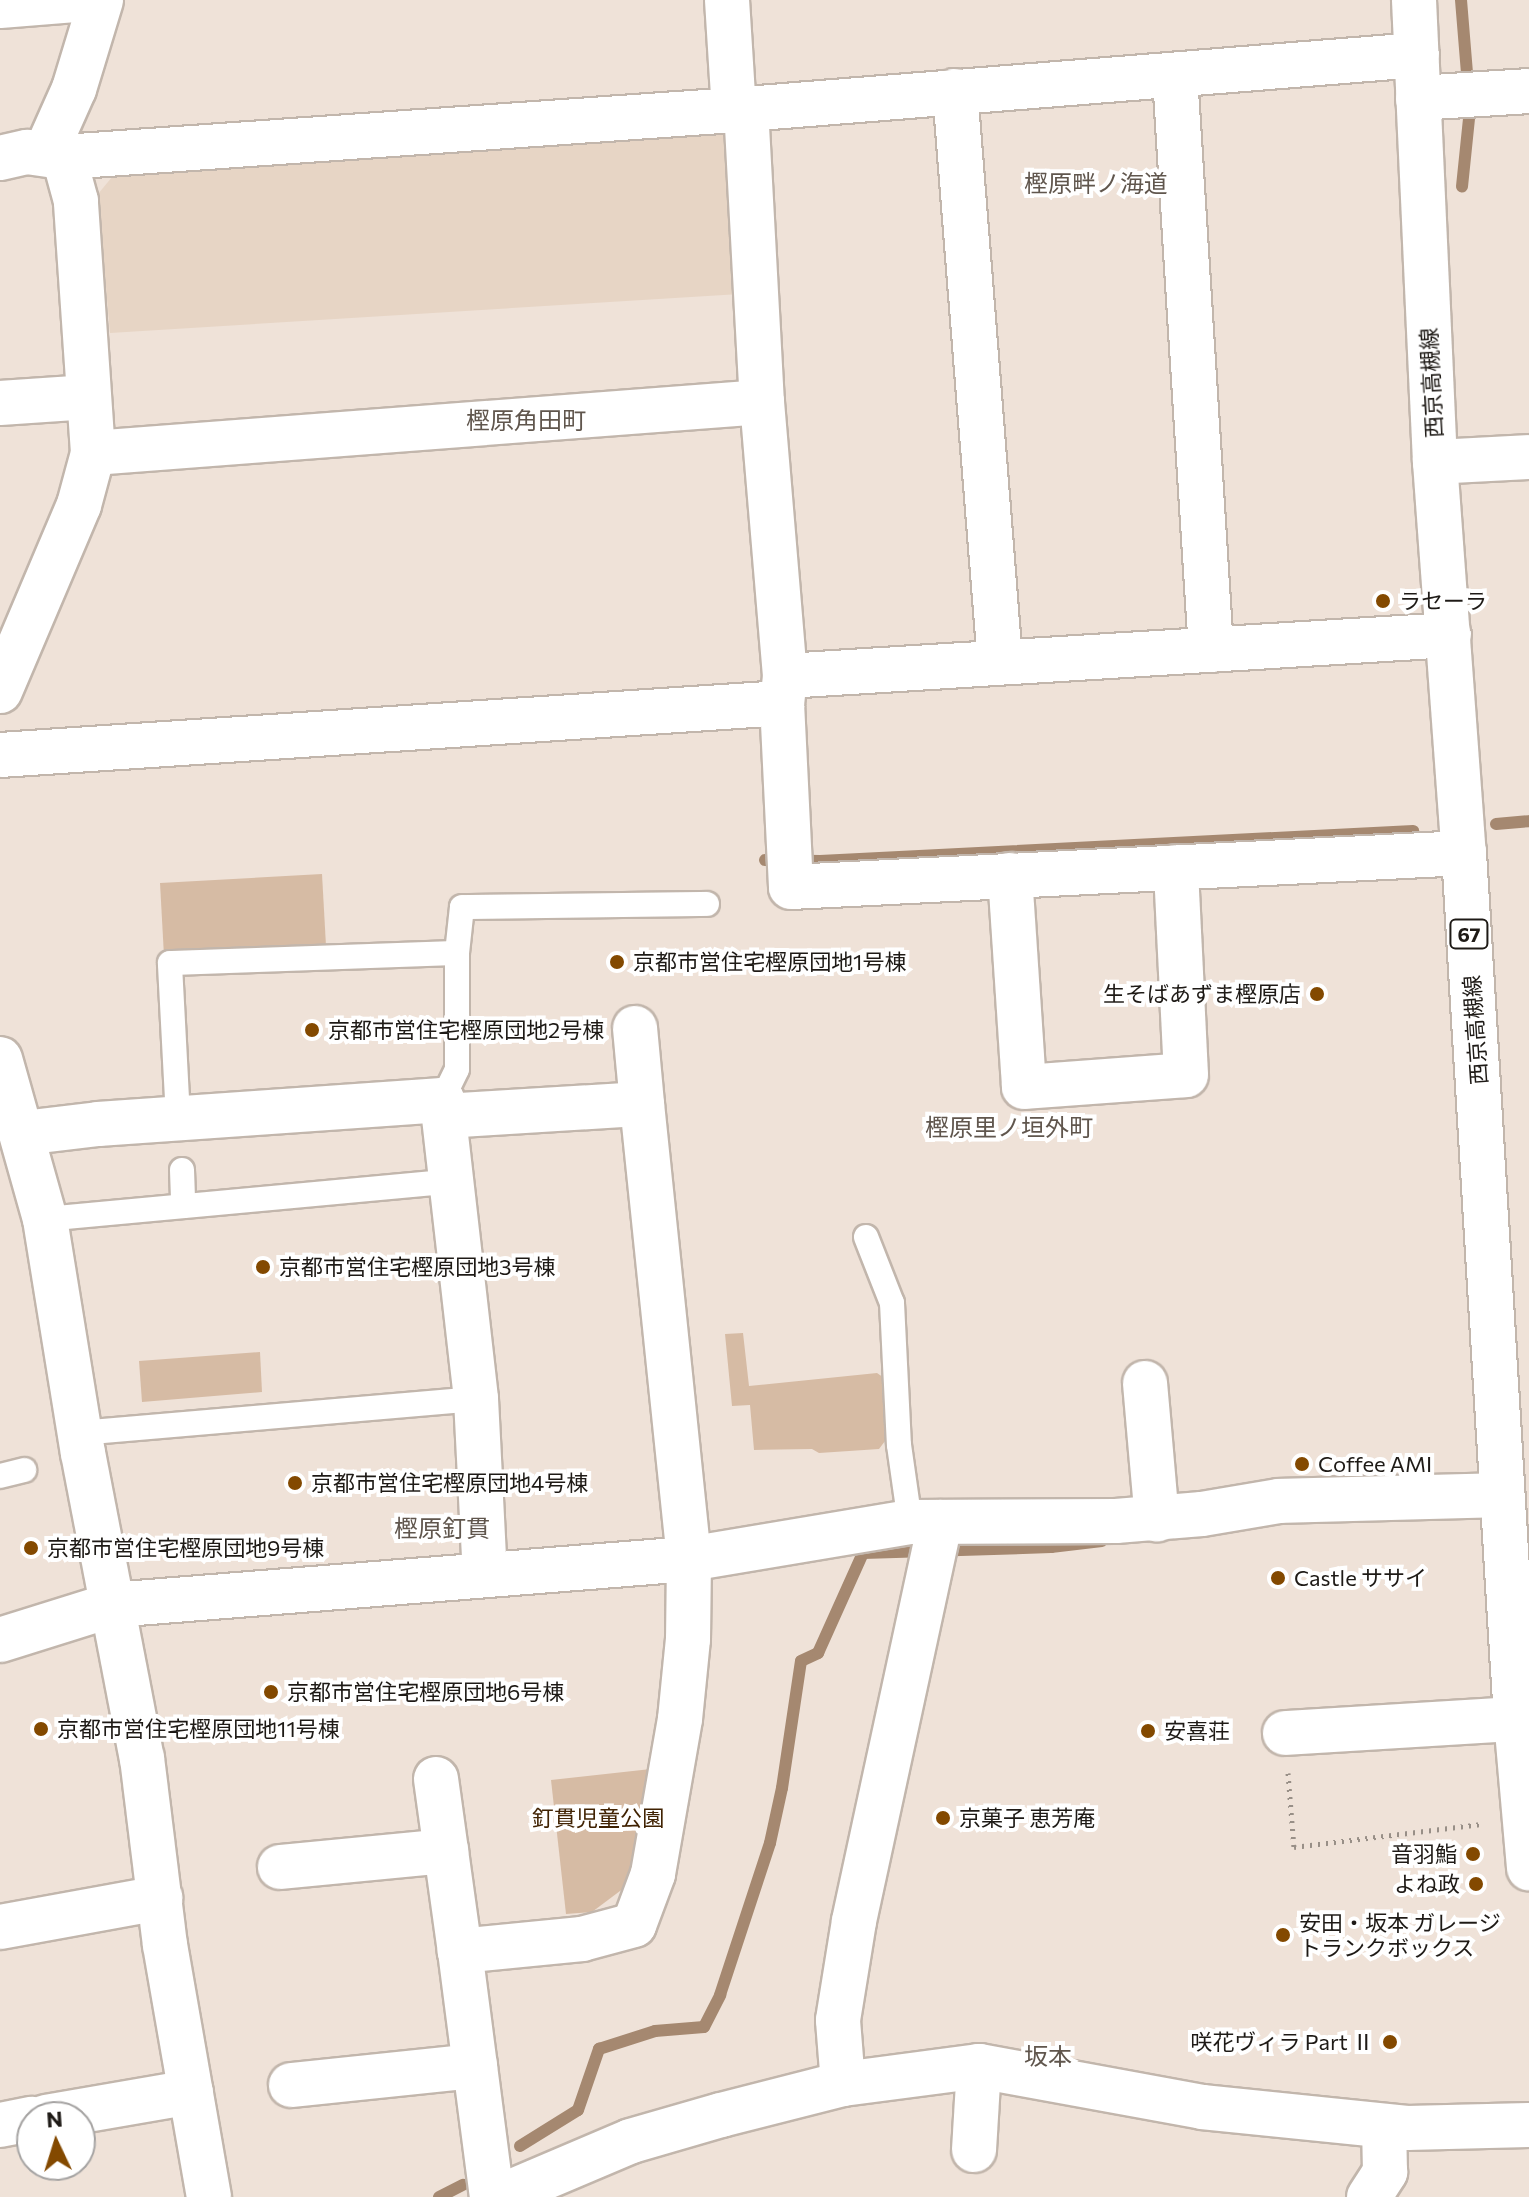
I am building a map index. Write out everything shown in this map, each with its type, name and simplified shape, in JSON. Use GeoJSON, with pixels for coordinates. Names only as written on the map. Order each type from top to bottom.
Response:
{"type":"FeatureCollection","features":[{"type":"Feature","properties":{"kind":"street"},"geometry":{"type":"LineString","coordinates":[[0,6],[75,0]]}},
{"type":"Feature","properties":{"kind":"street"},"geometry":{"type":"LineString","coordinates":[[0,691],[79,505],[93,453],[76,201],[54,156],[101,0]]}},
{"type":"Feature","properties":{"kind":"street"},"geometry":{"type":"LineString","coordinates":[[727,0],[740,109],[784,690],[791,887],[1464,853]]}},
{"type":"Feature","properties":{"kind":"street","name":"西京高槻線"},"geometry":{"type":"LineString","coordinates":[[1414,0],[1435,462],[1464,853],[1516,1719],[1529,1868]]}},
{"type":"Feature","properties":{"kind":"street"},"geometry":{"type":"LineString","coordinates":[[0,158],[27,152],[54,156],[740,109],[1417,55]]}},
{"type":"Feature","properties":{"kind":"street"},"geometry":{"type":"LineString","coordinates":[[1175,76],[1211,650]]}},
{"type":"Feature","properties":{"kind":"street"},"geometry":{"type":"LineString","coordinates":[[955,91],[1000,661]]}},
{"type":"Feature","properties":{"kind":"street"},"geometry":{"type":"LineString","coordinates":[[1418,98],[1529,91]]}},
{"type":"Feature","properties":{"kind":"street"},"geometry":{"type":"LineString","coordinates":[[0,403],[89,397]]}},
{"type":"Feature","properties":{"kind":"street"},"geometry":{"type":"LineString","coordinates":[[93,453],[762,402]]}},
{"type":"Feature","properties":{"kind":"street"},"geometry":{"type":"LineString","coordinates":[[1435,462],[1529,457]]}},
{"type":"Feature","properties":{"kind":"street"},"geometry":{"type":"LineString","coordinates":[[0,755],[784,690],[1000,661],[1449,635]]}},
{"type":"Feature","properties":{"kind":"street"},"geometry":{"type":"LineString","coordinates":[[1010,875],[1024,1087],[1186,1075],[1176,867]]}},
{"type":"Feature","properties":{"kind":"street"},"geometry":{"type":"LineString","coordinates":[[460,1951],[582,1939],[634,1925],[653,1874],[680,1719],[688,1639],[689,1559],[635,1028]]}},
{"type":"Feature","properties":{"kind":"street"},"geometry":{"type":"LineString","coordinates":[[0,1059],[45,1219],[80,1433],[142,1758],[160,1898],[209,2197]]}},
{"type":"Feature","properties":{"kind":"street"},"geometry":{"type":"LineString","coordinates":[[23,1133],[178,1118],[642,1104]]}},
{"type":"Feature","properties":{"kind":"street"},"geometry":{"type":"LineString","coordinates":[[443,1108],[476,1399],[485,1574]]}},
{"type":"Feature","properties":{"kind":"street"},"geometry":{"type":"LineString","coordinates":[[1145,1383],[1157,1519]]}},
{"type":"Feature","properties":{"kind":"street"},"geometry":{"type":"LineString","coordinates":[[0,1640],[112,1605],[689,1559],[925,1522],[1157,1519],[1279,1501],[1502,1495]]}},
{"type":"Feature","properties":{"kind":"street"},"geometry":{"type":"LineString","coordinates":[[843,2084],[838,2020],[925,1522]]}},
{"type":"Feature","properties":{"kind":"street"},"geometry":{"type":"LineString","coordinates":[[1285,1733],[1516,1719]]}},
{"type":"Feature","properties":{"kind":"street"},"geometry":{"type":"LineString","coordinates":[[436,1779],[492,2197]]}},
{"type":"Feature","properties":{"kind":"street"},"geometry":{"type":"LineString","coordinates":[[280,1867],[446,1851]]}},
{"type":"Feature","properties":{"kind":"street"},"geometry":{"type":"LineString","coordinates":[[0,1927],[160,1898]]}},
{"type":"Feature","properties":{"kind":"street"},"geometry":{"type":"LineString","coordinates":[[291,2085],[475,2066]]}},
{"type":"Feature","properties":{"kind":"street"},"geometry":{"type":"LineString","coordinates":[[974,2150],[979,2066]]}},
{"type":"Feature","properties":{"kind":"street"},"geometry":{"type":"LineString","coordinates":[[499,2197],[631,2141],[843,2084],[979,2066],[1202,2107],[1384,2126],[1529,2125]]}},
{"type":"Feature","properties":{"kind":"street"},"geometry":{"type":"LineString","coordinates":[[96,2108],[191,2092]]}},
{"type":"Feature","properties":{"kind":"street"},"geometry":{"type":"LineString","coordinates":[[1369,2197],[1385,2172],[1384,2126]]}},
{"type":"Feature","properties":{"kind":"lane"},"geometry":{"type":"LineString","coordinates":[[443,1108],[457,1069],[457,953],[462,907],[707,904]]}},
{"type":"Feature","properties":{"kind":"lane"},"geometry":{"type":"LineString","coordinates":[[178,1118],[170,963],[457,953]]}},
{"type":"Feature","properties":{"kind":"lane"},"geometry":{"type":"LineString","coordinates":[[182,1170],[183,1206]]}},
{"type":"Feature","properties":{"kind":"lane"},"geometry":{"type":"LineString","coordinates":[[45,1219],[451,1181]]}},
{"type":"Feature","properties":{"kind":"lane"},"geometry":{"type":"LineString","coordinates":[[866,1237],[892,1303],[899,1445],[925,1522]]}},
{"type":"Feature","properties":{"kind":"lane"},"geometry":{"type":"LineString","coordinates":[[80,1433],[476,1399]]}},
{"type":"Feature","properties":{"kind":"lane"},"geometry":{"type":"LineString","coordinates":[[0,1476],[24,1470]]}},
{"type":"Feature","properties":{"kind":"path"},"geometry":{"type":"LineString","coordinates":[[1285,1733],[1294,1847],[1525,1818]]}},
{"type":"Feature","properties":{"kind":"shaded area"},"geometry":{"type":"Polygon","coordinates":[[[716,128],[731,139],[740,294],[110,333],[98,194],[117,171],[716,128]]]}},
{"type":"Feature","properties":{"kind":"green space"},"geometry":{"type":"Polygon","coordinates":[[[322,874],[326,946],[164,956],[160,883],[322,874]]]}},
{"type":"Feature","properties":{"kind":"green space"},"geometry":{"type":"Polygon","coordinates":[[[743,1333],[749,1386],[877,1373],[887,1380],[888,1437],[879,1449],[819,1453],[812,1449],[754,1450],[750,1405],[732,1406],[725,1334],[743,1333]]]}},
{"type":"Feature","properties":{"kind":"green space"},"geometry":{"type":"Polygon","coordinates":[[[260,1352],[262,1392],[142,1402],[139,1361],[260,1352]]]}},
{"type":"Feature","properties":{"kind":"green space","name":"釘貫児童公園"},"geometry":{"type":"Polygon","coordinates":[[[651,1769],[628,1885],[592,1912],[566,1914],[551,1780],[651,1769]]]}},
{"type":"Feature","properties":{"kind":"waterway"},"geometry":{"type":"LineString","coordinates":[[1461,0],[1470,109],[1462,187]]}},
{"type":"Feature","properties":{"kind":"waterway"},"geometry":{"type":"LineString","coordinates":[[1496,824],[1529,821]]}},
{"type":"Feature","properties":{"kind":"waterway"},"geometry":{"type":"LineString","coordinates":[[765,860],[820,861],[1413,831]]}},
{"type":"Feature","properties":{"kind":"waterway"},"geometry":{"type":"LineString","coordinates":[[520,2146],[578,2110],[599,2049],[655,2031],[704,2027],[720,1995],[770,1843],[782,1788],[801,1661],[818,1653],[863,1553],[1051,1547],[1102,1541]]}},
{"type":"Feature","properties":{"kind":"waterway"},"geometry":{"type":"LineString","coordinates":[[439,2197],[463,2185]]}},
{"type":"Feature","properties":{"kind":"place","name":"ラセーラ"},"geometry":{"type":"Point","coordinates":[1383,601]}},
{"type":"Feature","properties":{"kind":"place","name":"京都市営住宅樫原団地1号棟"},"geometry":{"type":"Point","coordinates":[617,962]}},
{"type":"Feature","properties":{"kind":"place","name":"生そばあずま樫原店"},"geometry":{"type":"Point","coordinates":[1317,994]}},
{"type":"Feature","properties":{"kind":"place","name":"京都市営住宅樫原団地2号棟"},"geometry":{"type":"Point","coordinates":[312,1030]}},
{"type":"Feature","properties":{"kind":"place","name":"京都市営住宅樫原団地3号棟"},"geometry":{"type":"Point","coordinates":[263,1267]}},
{"type":"Feature","properties":{"kind":"place","name":"Coffee AMI"},"geometry":{"type":"Point","coordinates":[1302,1464]}},
{"type":"Feature","properties":{"kind":"place","name":"京都市営住宅樫原団地4号棟"},"geometry":{"type":"Point","coordinates":[295,1483]}},
{"type":"Feature","properties":{"kind":"place","name":"京都市営住宅樫原団地9号棟"},"geometry":{"type":"Point","coordinates":[31,1548]}},
{"type":"Feature","properties":{"kind":"place","name":"Castle ササイ"},"geometry":{"type":"Point","coordinates":[1278,1578]}},
{"type":"Feature","properties":{"kind":"place","name":"京都市営住宅樫原団地6号棟"},"geometry":{"type":"Point","coordinates":[271,1692]}},
{"type":"Feature","properties":{"kind":"place","name":"京都市営住宅樫原団地11号棟"},"geometry":{"type":"Point","coordinates":[41,1729]}},
{"type":"Feature","properties":{"kind":"place","name":"安喜荘"},"geometry":{"type":"Point","coordinates":[1148,1731]}},
{"type":"Feature","properties":{"kind":"place","name":"京菓子 恵芳庵"},"geometry":{"type":"Point","coordinates":[943,1818]}},
{"type":"Feature","properties":{"kind":"place","name":"音羽鮨"},"geometry":{"type":"Point","coordinates":[1473,1854]}},
{"type":"Feature","properties":{"kind":"place","name":"よね政"},"geometry":{"type":"Point","coordinates":[1476,1884]}},
{"type":"Feature","properties":{"kind":"place","name":"安田・坂本 ガレージ トランクボックス"},"geometry":{"type":"Point","coordinates":[1283,1935]}},
{"type":"Feature","properties":{"kind":"place","name":"咲花ヴィラ Part Ⅱ"},"geometry":{"type":"Point","coordinates":[1390,2042]}},
{"type":"Feature","properties":{"kind":"district","name":"樫原畔ノ海道"},"geometry":{"type":"Point","coordinates":[1096,183]}},
{"type":"Feature","properties":{"kind":"district","name":"樫原角田町"},"geometry":{"type":"Point","coordinates":[526,420]}},
{"type":"Feature","properties":{"kind":"district","name":"樫原里ノ垣外町"},"geometry":{"type":"Point","coordinates":[1009,1127]}},
{"type":"Feature","properties":{"kind":"district","name":"樫原釘貫"},"geometry":{"type":"Point","coordinates":[442,1528]}},
{"type":"Feature","properties":{"kind":"district","name":"坂本"},"geometry":{"type":"Point","coordinates":[1048,2056]}}]}
